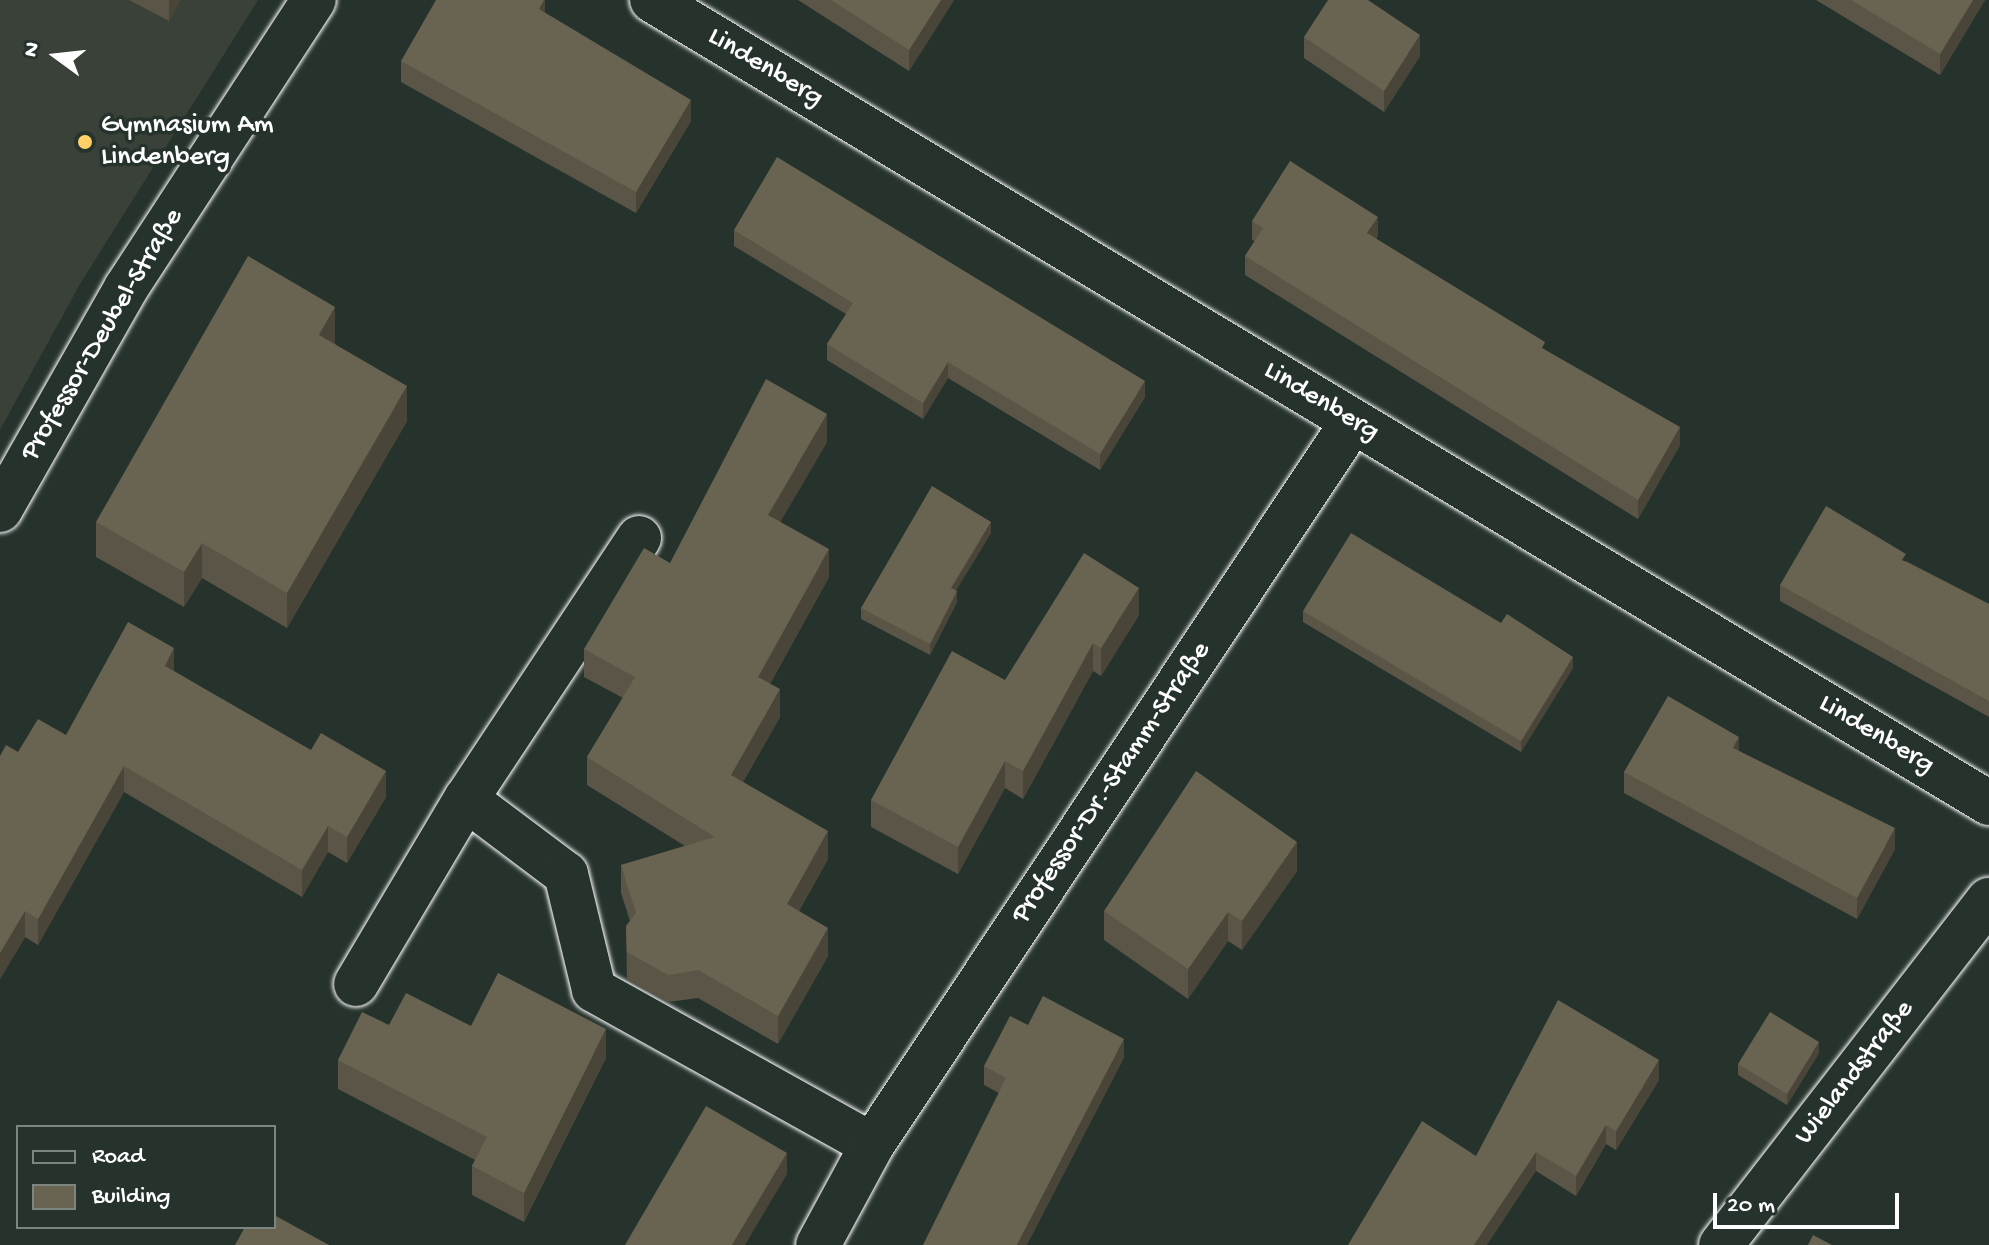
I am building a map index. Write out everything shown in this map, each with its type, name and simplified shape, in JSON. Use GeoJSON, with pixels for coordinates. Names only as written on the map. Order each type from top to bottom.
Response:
{"type":"FeatureCollection","features":[{"type":"Feature","properties":{"kind":"street","name":"Professor-Deubel-Straße"},"geometry":{"type":"LineString","coordinates":[[0,510],[126,288],[314,0]]}},
{"type":"Feature","properties":{"kind":"street","name":"Lindenberg"},"geometry":{"type":"LineString","coordinates":[[652,0],[1989,803]]}},
{"type":"Feature","properties":{"kind":"street","name":"Professor-Dr.-Stamm-Straße"},"geometry":{"type":"LineString","coordinates":[[818,1245],[872,1145],[1353,421]]}},
{"type":"Feature","properties":{"kind":"street"},"geometry":{"type":"LineString","coordinates":[[356,984],[466,799],[639,538]]}},
{"type":"Feature","properties":{"kind":"street"},"geometry":{"type":"LineString","coordinates":[[466,799],[566,874],[594,990],[872,1145]]}},
{"type":"Feature","properties":{"kind":"street","name":"Wielandstraße"},"geometry":{"type":"LineString","coordinates":[[1721,1245],[1989,900]]}},
{"type":"Feature","properties":{"kind":"shaded area","name":"Gymnasium Am Lindenberg"},"geometry":{"type":"Polygon","coordinates":[[[0,0],[258,0],[80,284],[0,430],[0,0]]]}},
{"type":"Feature","properties":{"kind":"building"},"geometry":{"type":"Polygon","coordinates":[[[436,0],[544,0],[539,9],[691,100],[636,192],[401,61],[436,0]]]}},
{"type":"Feature","properties":{"kind":"building"},"geometry":{"type":"Polygon","coordinates":[[[831,0],[941,0],[909,50],[831,0]]]}},
{"type":"Feature","properties":{"kind":"building"},"geometry":{"type":"Polygon","coordinates":[[[1328,0],[1368,0],[1420,35],[1384,91],[1304,37],[1328,0]]]}},
{"type":"Feature","properties":{"kind":"building"},"geometry":{"type":"Polygon","coordinates":[[[1851,0],[1973,0],[1940,54],[1851,0]]]}},
{"type":"Feature","properties":{"kind":"building"},"geometry":{"type":"Polygon","coordinates":[[[777,157],[1145,381],[1100,454],[948,362],[923,403],[827,344],[853,303],[734,230],[777,157]]]}},
{"type":"Feature","properties":{"kind":"building"},"geometry":{"type":"Polygon","coordinates":[[[1290,161],[1378,217],[1367,233],[1545,342],[1542,348],[1680,427],[1638,500],[1245,256],[1263,228],[1252,221],[1290,161]]]}},
{"type":"Feature","properties":{"kind":"building"},"geometry":{"type":"Polygon","coordinates":[[[248,256],[335,307],[319,335],[407,386],[287,593],[202,543],[184,572],[96,522],[248,256]]]}},
{"type":"Feature","properties":{"kind":"building"},"geometry":{"type":"Polygon","coordinates":[[[766,379],[827,414],[768,515],[829,549],[758,677],[780,689],[731,775],[828,831],[787,904],[828,928],[778,1016],[698,970],[668,975],[627,952],[626,926],[636,913],[621,865],[715,837],[587,757],[635,677],[584,649],[644,548],[670,563],[766,379]]]}},
{"type":"Feature","properties":{"kind":"building"},"geometry":{"type":"Polygon","coordinates":[[[932,486],[991,522],[951,588],[957,591],[930,644],[861,608],[932,486]]]}},
{"type":"Feature","properties":{"kind":"building"},"geometry":{"type":"Polygon","coordinates":[[[1826,506],[1906,554],[1902,560],[1989,604],[1989,701],[1780,585],[1826,506]]]}},
{"type":"Feature","properties":{"kind":"building"},"geometry":{"type":"Polygon","coordinates":[[[1351,533],[1501,623],[1507,614],[1573,657],[1521,741],[1303,611],[1351,533]]]}},
{"type":"Feature","properties":{"kind":"building"},"geometry":{"type":"Polygon","coordinates":[[[1084,553],[1139,588],[1101,648],[1093,643],[1023,771],[1005,761],[958,847],[871,800],[952,651],[1005,680],[1084,553]]]}},
{"type":"Feature","properties":{"kind":"building"},"geometry":{"type":"Polygon","coordinates":[[[128,622],[174,648],[165,666],[311,750],[321,733],[386,771],[347,837],[328,826],[302,870],[124,766],[38,919],[25,911],[0,953],[0,756],[6,745],[18,752],[38,719],[66,735],[128,622]]]}},
{"type":"Feature","properties":{"kind":"building"},"geometry":{"type":"Polygon","coordinates":[[[1668,696],[1739,737],[1733,748],[1895,828],[1857,898],[1624,772],[1668,696]]]}},
{"type":"Feature","properties":{"kind":"building"},"geometry":{"type":"Polygon","coordinates":[[[1196,771],[1297,842],[1242,921],[1228,912],[1188,969],[1104,911],[1196,771]]]}},
{"type":"Feature","properties":{"kind":"building"},"geometry":{"type":"Polygon","coordinates":[[[498,973],[606,1029],[524,1193],[472,1166],[487,1137],[338,1060],[362,1012],[389,1025],[406,993],[471,1026],[498,973]]]}},
{"type":"Feature","properties":{"kind":"building"},"geometry":{"type":"Polygon","coordinates":[[[1043,996],[1124,1039],[1017,1245],[923,1245],[1006,1078],[984,1066],[1010,1016],[1028,1025],[1043,996]]]}},
{"type":"Feature","properties":{"kind":"building"},"geometry":{"type":"Polygon","coordinates":[[[1558,1000],[1659,1060],[1616,1131],[1606,1125],[1576,1176],[1536,1152],[1474,1245],[1348,1245],[1422,1121],[1476,1156],[1558,1000]]]}},
{"type":"Feature","properties":{"kind":"building"},"geometry":{"type":"Polygon","coordinates":[[[1770,1012],[1819,1042],[1787,1094],[1738,1064],[1770,1012]]]}},
{"type":"Feature","properties":{"kind":"building"},"geometry":{"type":"Polygon","coordinates":[[[706,1106],[787,1153],[732,1245],[625,1245],[706,1106]]]}},
{"type":"Feature","properties":{"kind":"building"},"geometry":{"type":"Polygon","coordinates":[[[276,1216],[329,1245],[235,1245],[244,1229],[276,1229],[276,1216]]]}},
{"type":"Feature","properties":{"kind":"building"},"geometry":{"type":"Polygon","coordinates":[[[1813,1235],[1832,1245],[1808,1245],[1813,1235]]]}},
{"type":"Feature","properties":{"kind":"place","name":"Gymnasium Am Lindenberg"},"geometry":{"type":"Point","coordinates":[85,142]}}]}
